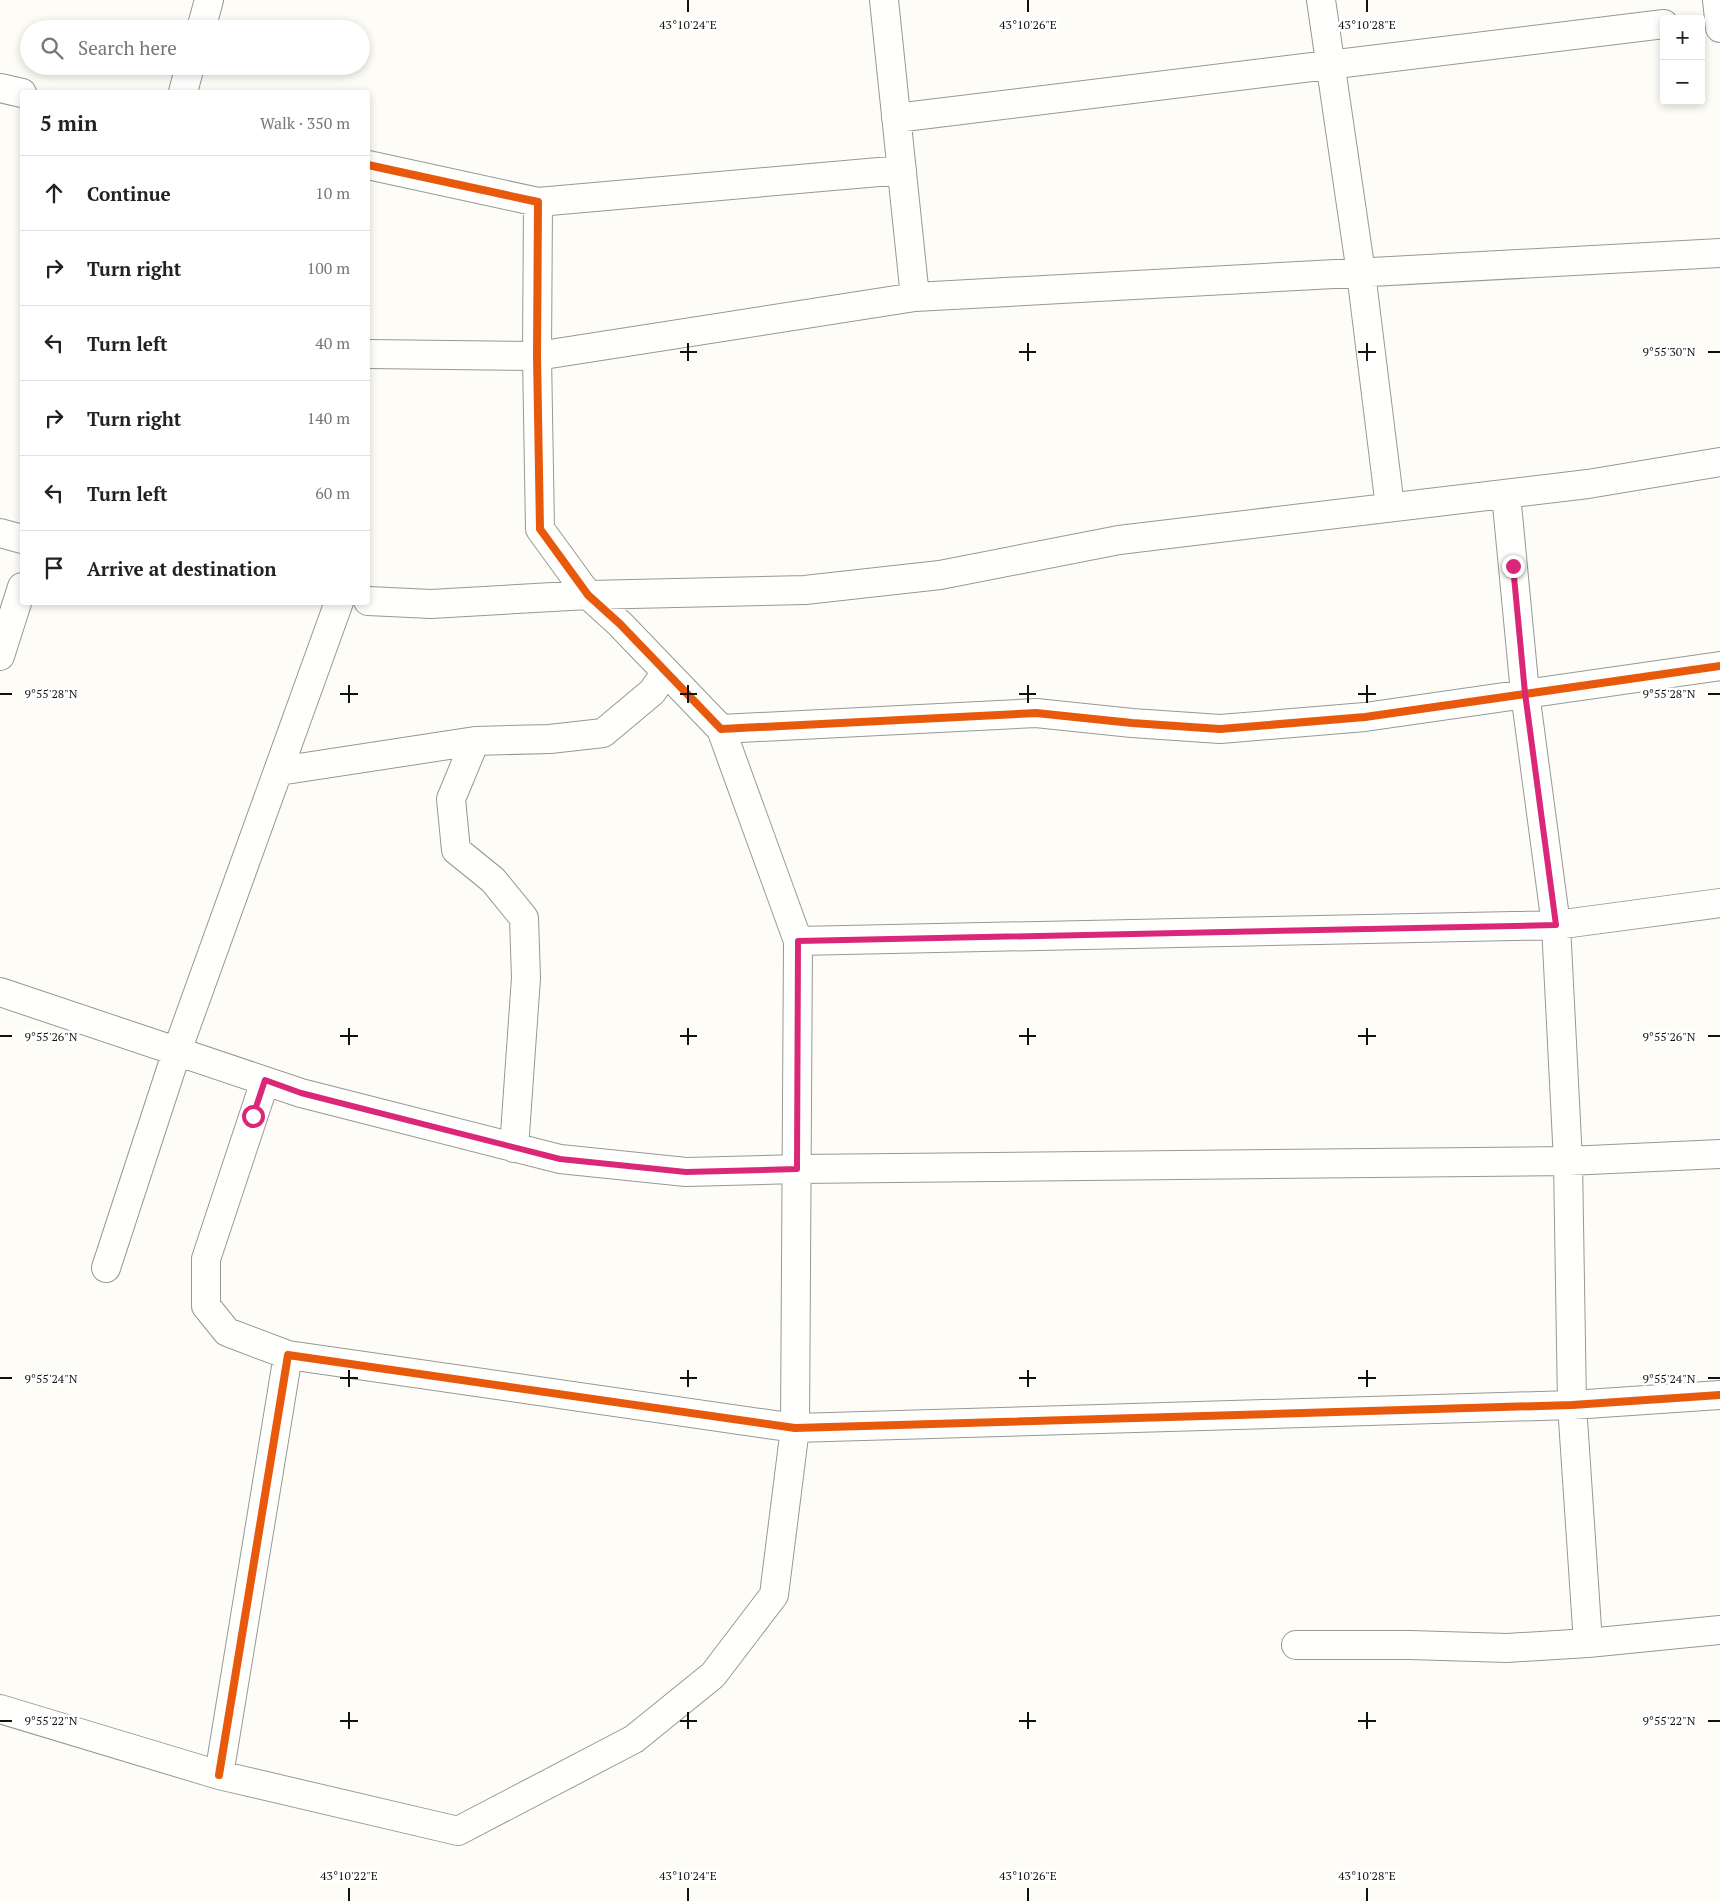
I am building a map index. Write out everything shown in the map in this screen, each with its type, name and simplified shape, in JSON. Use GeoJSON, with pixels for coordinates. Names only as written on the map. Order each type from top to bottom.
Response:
{"type":"FeatureCollection","features":[{"type":"Feature","properties":{"kind":"street"},"geometry":{"type":"LineString","coordinates":[[203,20],[209,0]]}},
{"type":"Feature","properties":{"kind":"street"},"geometry":{"type":"LineString","coordinates":[[884,0],[915,296]]}},
{"type":"Feature","properties":{"kind":"street"},"geometry":{"type":"LineString","coordinates":[[1321,0],[1360,272],[1390,507]]}},
{"type":"Feature","properties":{"kind":"street"},"geometry":{"type":"LineString","coordinates":[[896,118],[1660,24]]}},
{"type":"Feature","properties":{"kind":"street"},"geometry":{"type":"LineString","coordinates":[[184,90],[188,75]]}},
{"type":"Feature","properties":{"kind":"street"},"geometry":{"type":"LineString","coordinates":[[0,88],[20,93]]}},
{"type":"Feature","properties":{"kind":"street"},"geometry":{"type":"LineString","coordinates":[[370,165],[538,202],[902,170]]}},
{"type":"Feature","properties":{"kind":"street"},"geometry":{"type":"LineString","coordinates":[[0,1709],[219,1775],[458,1831],[634,1740],[713,1675],[774,1595],[795,1428],[798,941],[721,729],[620,624],[588,595],[540,529],[537,356],[538,202]]}},
{"type":"Feature","properties":{"kind":"street"},"geometry":{"type":"LineString","coordinates":[[370,354],[537,356],[915,296],[1720,253]]}},
{"type":"Feature","properties":{"kind":"street"},"geometry":{"type":"LineString","coordinates":[[370,602],[431,604],[588,595],[815,589],[940,575],[1119,540],[1588,484],[1720,462]]}},
{"type":"Feature","properties":{"kind":"street"},"geometry":{"type":"LineString","coordinates":[[1506,494],[1525,693],[1556,925],[1568,1161],[1572,1405],[1588,1643]]}},
{"type":"Feature","properties":{"kind":"street"},"geometry":{"type":"LineString","coordinates":[[0,533],[20,538]]}},
{"type":"Feature","properties":{"kind":"street"},"geometry":{"type":"LineString","coordinates":[[0,656],[20,593]]}},
{"type":"Feature","properties":{"kind":"street"},"geometry":{"type":"LineString","coordinates":[[106,1268],[177,1051],[338,605]]}},
{"type":"Feature","properties":{"kind":"street"},"geometry":{"type":"LineString","coordinates":[[721,729],[1036,714],[1220,729],[1365,716],[1720,666]]}},
{"type":"Feature","properties":{"kind":"street"},"geometry":{"type":"LineString","coordinates":[[278,771],[475,741],[550,739],[603,733],[652,692],[666,672]]}},
{"type":"Feature","properties":{"kind":"street"},"geometry":{"type":"LineString","coordinates":[[475,741],[451,799],[456,850],[493,880],[524,918],[526,978],[514,1148]]}},
{"type":"Feature","properties":{"kind":"street"},"geometry":{"type":"LineString","coordinates":[[798,941],[1556,925],[1720,903]]}},
{"type":"Feature","properties":{"kind":"street"},"geometry":{"type":"LineString","coordinates":[[0,992],[301,1093],[560,1159],[686,1172],[797,1169],[1568,1161],[1720,1154]]}},
{"type":"Feature","properties":{"kind":"street"},"geometry":{"type":"LineString","coordinates":[[265,1080],[206,1258],[206,1306],[227,1332],[288,1355],[795,1428],[1572,1405],[1720,1395]]}},
{"type":"Feature","properties":{"kind":"street"},"geometry":{"type":"LineString","coordinates":[[219,1775],[288,1355]]}},
{"type":"Feature","properties":{"kind":"street"},"geometry":{"type":"LineString","coordinates":[[1296,1645],[1410,1645],[1507,1648],[1588,1643],[1720,1630]]}},
{"type":"Feature","properties":{"kind":"cycle path"},"geometry":{"type":"LineString","coordinates":[[370,165],[538,202],[537,356],[540,529],[588,595],[620,624],[721,729],[1036,713],[1132,723],[1220,729],[1365,717],[1720,666]]}},
{"type":"Feature","properties":{"kind":"cycle path"},"geometry":{"type":"LineString","coordinates":[[219,1775],[288,1355],[795,1428],[1572,1405],[1720,1395]]}},
{"type":"Feature","properties":{"kind":"route"},"geometry":{"type":"LineString","coordinates":[[253,1116],[265,1080],[301,1093],[560,1159],[686,1172],[797,1169],[798,941],[1556,925],[1525,693],[1513,566]]}}]}
